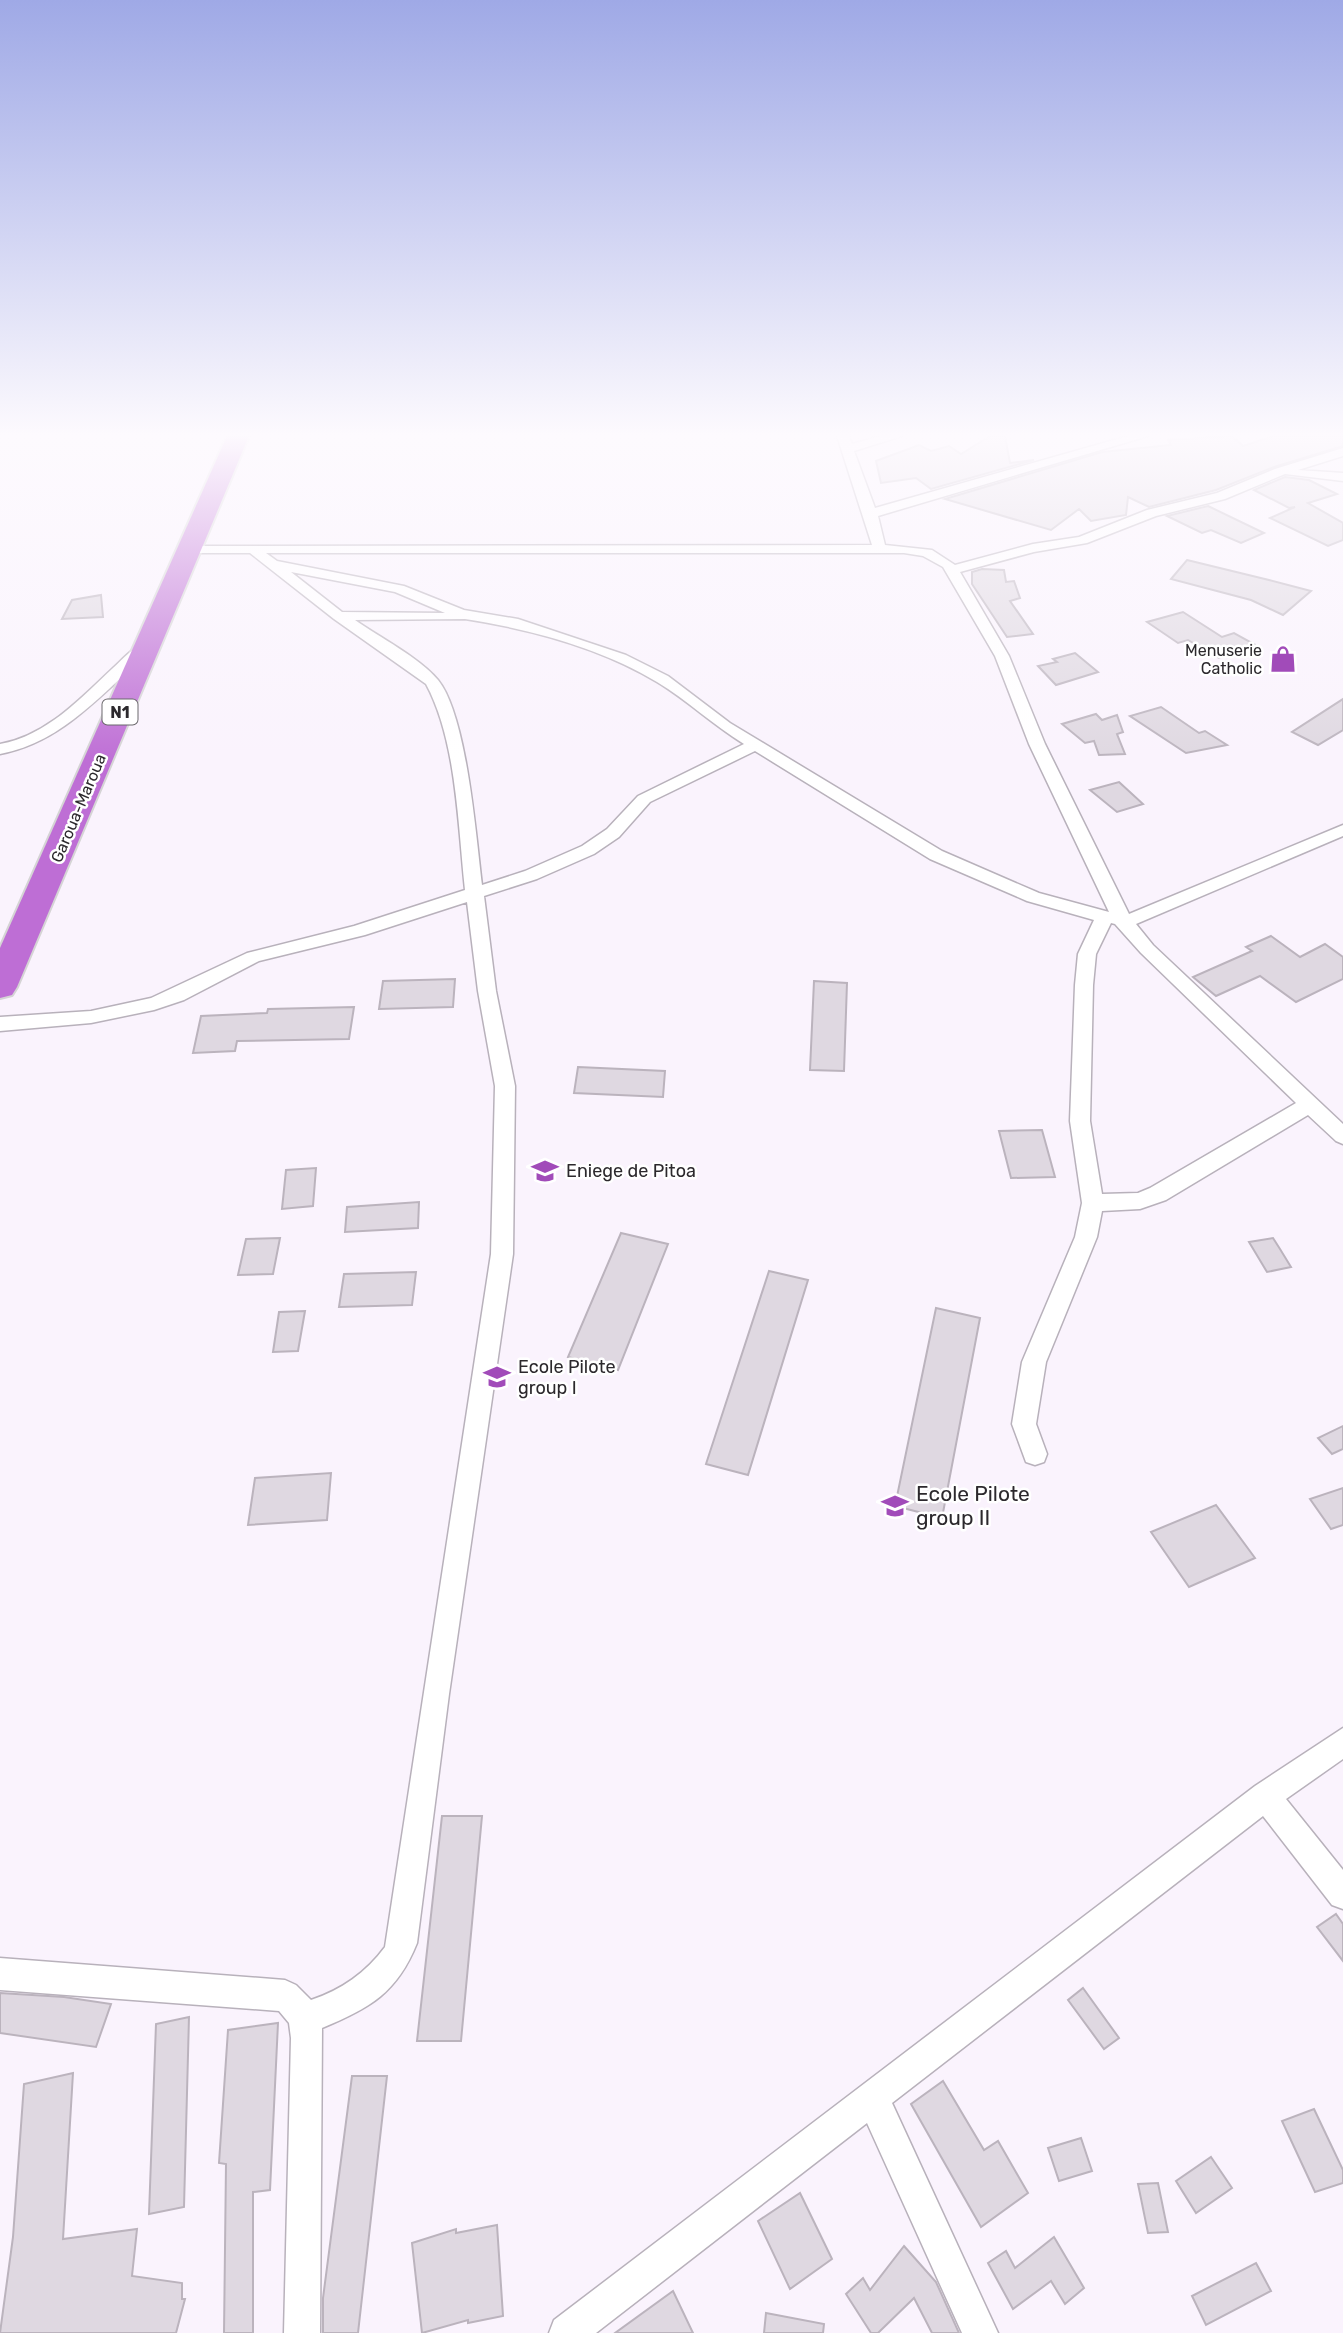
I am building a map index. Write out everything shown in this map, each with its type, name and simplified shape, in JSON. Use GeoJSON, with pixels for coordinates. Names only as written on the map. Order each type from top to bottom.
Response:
{"type":"FeatureCollection","features":[{"type":"Feature","properties":{"kind":"highway","name":"Garoua-Maroua"},"geometry":{"type":"LineString","coordinates":[[0,987],[192,545]]}},
{"type":"Feature","properties":{"kind":"street"},"geometry":{"type":"LineString","coordinates":[[879,545],[880,550]]}},
{"type":"Feature","properties":{"kind":"street"},"geometry":{"type":"LineString","coordinates":[[952,570],[1052,545]]}},
{"type":"Feature","properties":{"kind":"street"},"geometry":{"type":"LineString","coordinates":[[190,549],[904,548],[927,553],[948,564],[1002,656],[1037,744],[1117,919],[1343,1136]]}},
{"type":"Feature","properties":{"kind":"street"},"geometry":{"type":"LineString","coordinates":[[253,549],[339,616],[419,671],[438,691],[459,770],[487,992],[505,1086],[502,1254],[435,1695],[404,1929],[396,1960],[380,1979],[335,2009],[304,2018]]}},
{"type":"Feature","properties":{"kind":"street"},"geometry":{"type":"LineString","coordinates":[[273,565],[399,589],[472,617]]}},
{"type":"Feature","properties":{"kind":"street"},"geometry":{"type":"LineString","coordinates":[[339,616],[472,617],[513,622],[621,657],[663,679],[718,721],[936,855],[1033,897],[1117,919]]}},
{"type":"Feature","properties":{"kind":"street"},"geometry":{"type":"LineString","coordinates":[[0,749],[22,744],[58,724],[148,646]]}},
{"type":"Feature","properties":{"kind":"street"},"geometry":{"type":"LineString","coordinates":[[0,1024],[91,1017],[154,1004],[177,996],[253,957],[359,931],[474,891],[531,875],[588,850],[613,833],[644,799],[756,744]]}},
{"type":"Feature","properties":{"kind":"street"},"geometry":{"type":"LineString","coordinates":[[1035,1454],[1024,1424],[1031,1374],[1086,1237],[1093,1202],[1080,1121],[1087,954],[1117,919],[1343,830]]}},
{"type":"Feature","properties":{"kind":"street"},"geometry":{"type":"LineString","coordinates":[[1093,1202],[1140,1201],[1158,1194],[1310,1104]]}},
{"type":"Feature","properties":{"kind":"street"},"geometry":{"type":"LineString","coordinates":[[568,2333],[1265,1796],[1343,1742]]}},
{"type":"Feature","properties":{"kind":"street"},"geometry":{"type":"LineString","coordinates":[[1265,1796],[1343,1894]]}},
{"type":"Feature","properties":{"kind":"street"},"geometry":{"type":"LineString","coordinates":[[0,1974],[285,1996],[304,2018],[302,2333]]}},
{"type":"Feature","properties":{"kind":"street"},"geometry":{"type":"LineString","coordinates":[[873,2099],[980,2333]]}},
{"type":"Feature","properties":{"kind":"building"},"geometry":{"type":"Polygon","coordinates":[[[1187,560],[1311,591],[1283,615],[1251,600],[1171,579],[1187,560]]]}},
{"type":"Feature","properties":{"kind":"building"},"geometry":{"type":"Polygon","coordinates":[[[982,569],[1004,570],[1006,582],[1014,581],[1020,598],[1010,601],[1033,634],[1007,637],[972,584],[972,572],[982,569]]]}},
{"type":"Feature","properties":{"kind":"building"},"geometry":{"type":"Polygon","coordinates":[[[101,595],[103,617],[62,619],[72,600],[101,595]]]}},
{"type":"Feature","properties":{"kind":"building"},"geometry":{"type":"Polygon","coordinates":[[[1183,612],[1222,637],[1234,633],[1254,644],[1219,658],[1188,640],[1178,643],[1147,622],[1183,612]]]}},
{"type":"Feature","properties":{"kind":"building"},"geometry":{"type":"Polygon","coordinates":[[[1075,653],[1098,672],[1056,685],[1038,666],[1057,662],[1053,659],[1075,653]]]}},
{"type":"Feature","properties":{"kind":"building"},"geometry":{"type":"Polygon","coordinates":[[[1343,699],[1343,730],[1318,745],[1292,732],[1343,699]]]}},
{"type":"Feature","properties":{"kind":"building"},"geometry":{"type":"Polygon","coordinates":[[[1161,707],[1199,733],[1205,731],[1227,745],[1186,753],[1130,716],[1161,707]]]}},
{"type":"Feature","properties":{"kind":"building"},"geometry":{"type":"Polygon","coordinates":[[[1096,714],[1102,720],[1117,715],[1123,732],[1117,734],[1125,754],[1099,755],[1094,741],[1085,743],[1062,724],[1096,714]]]}},
{"type":"Feature","properties":{"kind":"building"},"geometry":{"type":"Polygon","coordinates":[[[1119,782],[1143,804],[1117,812],[1090,790],[1119,782]]]}},
{"type":"Feature","properties":{"kind":"building"},"geometry":{"type":"Polygon","coordinates":[[[1271,936],[1300,957],[1325,944],[1343,957],[1343,979],[1296,1002],[1260,976],[1216,996],[1193,977],[1252,951],[1246,947],[1271,936]]]}},
{"type":"Feature","properties":{"kind":"building"},"geometry":{"type":"Polygon","coordinates":[[[455,979],[453,1007],[379,1009],[383,981],[455,979]]]}},
{"type":"Feature","properties":{"kind":"building"},"geometry":{"type":"Polygon","coordinates":[[[814,981],[847,983],[844,1071],[810,1070],[814,981]]]}},
{"type":"Feature","properties":{"kind":"building"},"geometry":{"type":"Polygon","coordinates":[[[354,1007],[349,1039],[237,1041],[235,1051],[193,1053],[201,1016],[267,1013],[268,1009],[354,1007]]]}},
{"type":"Feature","properties":{"kind":"building"},"geometry":{"type":"Polygon","coordinates":[[[578,1067],[665,1071],[663,1097],[574,1093],[578,1067]]]}},
{"type":"Feature","properties":{"kind":"building"},"geometry":{"type":"Polygon","coordinates":[[[1042,1130],[1055,1177],[1011,1178],[999,1131],[1042,1130]]]}},
{"type":"Feature","properties":{"kind":"building"},"geometry":{"type":"Polygon","coordinates":[[[316,1168],[313,1206],[282,1209],[286,1170],[316,1168]]]}},
{"type":"Feature","properties":{"kind":"building"},"geometry":{"type":"Polygon","coordinates":[[[419,1202],[418,1228],[345,1232],[347,1207],[419,1202]]]}},
{"type":"Feature","properties":{"kind":"building"},"geometry":{"type":"Polygon","coordinates":[[[621,1233],[668,1244],[618,1370],[568,1357],[621,1233]]]}},
{"type":"Feature","properties":{"kind":"building"},"geometry":{"type":"Polygon","coordinates":[[[280,1238],[273,1274],[238,1275],[246,1239],[280,1238]]]}},
{"type":"Feature","properties":{"kind":"building"},"geometry":{"type":"Polygon","coordinates":[[[1273,1238],[1291,1267],[1267,1272],[1249,1242],[1273,1238]]]}},
{"type":"Feature","properties":{"kind":"building"},"geometry":{"type":"Polygon","coordinates":[[[769,1271],[808,1280],[748,1475],[706,1464],[769,1271]]]}},
{"type":"Feature","properties":{"kind":"building"},"geometry":{"type":"Polygon","coordinates":[[[416,1272],[412,1305],[339,1307],[344,1274],[416,1272]]]}},
{"type":"Feature","properties":{"kind":"building"},"geometry":{"type":"Polygon","coordinates":[[[936,1308],[980,1318],[942,1518],[895,1506],[936,1308]]]}},
{"type":"Feature","properties":{"kind":"building"},"geometry":{"type":"Polygon","coordinates":[[[305,1311],[298,1351],[273,1352],[279,1312],[305,1311]]]}},
{"type":"Feature","properties":{"kind":"building"},"geometry":{"type":"Polygon","coordinates":[[[1343,1426],[1343,1449],[1332,1454],[1318,1438],[1343,1426]]]}},
{"type":"Feature","properties":{"kind":"building"},"geometry":{"type":"Polygon","coordinates":[[[331,1473],[327,1520],[248,1525],[255,1478],[331,1473]]]}},
{"type":"Feature","properties":{"kind":"building"},"geometry":{"type":"Polygon","coordinates":[[[1343,1488],[1343,1525],[1331,1529],[1310,1499],[1343,1488]]]}},
{"type":"Feature","properties":{"kind":"building"},"geometry":{"type":"Polygon","coordinates":[[[1216,1505],[1255,1558],[1189,1587],[1151,1532],[1216,1505]]]}},
{"type":"Feature","properties":{"kind":"building"},"geometry":{"type":"Polygon","coordinates":[[[442,1816],[482,1816],[461,2041],[417,2041],[442,1816]]]}},
{"type":"Feature","properties":{"kind":"building"},"geometry":{"type":"Polygon","coordinates":[[[1336,1914],[1343,1924],[1343,1961],[1317,1927],[1336,1914]]]}},
{"type":"Feature","properties":{"kind":"building"},"geometry":{"type":"Polygon","coordinates":[[[1083,1988],[1119,2038],[1104,2049],[1068,2000],[1083,1988]]]}},
{"type":"Feature","properties":{"kind":"building"},"geometry":{"type":"Polygon","coordinates":[[[0,1993],[64,1997],[111,2004],[96,2047],[0,2033],[0,1993]]]}},
{"type":"Feature","properties":{"kind":"building"},"geometry":{"type":"Polygon","coordinates":[[[189,2017],[184,2207],[149,2214],[156,2024],[189,2017]]]}},
{"type":"Feature","properties":{"kind":"building"},"geometry":{"type":"Polygon","coordinates":[[[278,2023],[270,2190],[253,2192],[253,2333],[224,2333],[226,2164],[219,2163],[228,2030],[278,2023]]]}},
{"type":"Feature","properties":{"kind":"building"},"geometry":{"type":"Polygon","coordinates":[[[73,2073],[63,2239],[137,2229],[132,2276],[182,2283],[182,2299],[185,2299],[176,2333],[0,2333],[13,2237],[24,2084],[73,2073]]]}},
{"type":"Feature","properties":{"kind":"building"},"geometry":{"type":"Polygon","coordinates":[[[352,2076],[387,2076],[358,2333],[323,2333],[323,2298],[352,2076]]]}},
{"type":"Feature","properties":{"kind":"building"},"geometry":{"type":"Polygon","coordinates":[[[943,2081],[984,2150],[998,2141],[1028,2193],[981,2227],[911,2104],[943,2081]]]}},
{"type":"Feature","properties":{"kind":"building"},"geometry":{"type":"Polygon","coordinates":[[[1314,2109],[1343,2170],[1343,2183],[1315,2192],[1282,2121],[1314,2109]]]}},
{"type":"Feature","properties":{"kind":"building"},"geometry":{"type":"Polygon","coordinates":[[[1081,2138],[1092,2171],[1059,2181],[1048,2148],[1081,2138]]]}},
{"type":"Feature","properties":{"kind":"building"},"geometry":{"type":"Polygon","coordinates":[[[1211,2157],[1232,2188],[1196,2213],[1176,2181],[1211,2157]]]}},
{"type":"Feature","properties":{"kind":"building"},"geometry":{"type":"Polygon","coordinates":[[[1158,2183],[1168,2232],[1148,2233],[1138,2184],[1158,2183]]]}},
{"type":"Feature","properties":{"kind":"building"},"geometry":{"type":"Polygon","coordinates":[[[800,2193],[832,2259],[790,2289],[758,2221],[800,2193]]]}},
{"type":"Feature","properties":{"kind":"building"},"geometry":{"type":"Polygon","coordinates":[[[497,2225],[503,2316],[468,2323],[468,2320],[422,2333],[412,2243],[456,2229],[456,2233],[497,2225]]]}},
{"type":"Feature","properties":{"kind":"building"},"geometry":{"type":"Polygon","coordinates":[[[1054,2237],[1084,2288],[1065,2304],[1051,2281],[1013,2309],[988,2263],[1006,2251],[1015,2268],[1054,2237]]]}},
{"type":"Feature","properties":{"kind":"building"},"geometry":{"type":"Polygon","coordinates":[[[904,2246],[936,2282],[959,2333],[932,2333],[914,2298],[878,2333],[871,2333],[846,2294],[863,2278],[870,2290],[904,2246]]]}},
{"type":"Feature","properties":{"kind":"building"},"geometry":{"type":"Polygon","coordinates":[[[1256,2263],[1271,2291],[1206,2325],[1192,2296],[1256,2263]]]}},
{"type":"Feature","properties":{"kind":"building"},"geometry":{"type":"Polygon","coordinates":[[[673,2291],[693,2333],[615,2333],[673,2291]]]}},
{"type":"Feature","properties":{"kind":"building"},"geometry":{"type":"Polygon","coordinates":[[[766,2313],[824,2324],[823,2333],[764,2333],[766,2313]]]}},
{"type":"Feature","properties":{"kind":"place","name":"Menuserie Catholic"},"geometry":{"type":"Point","coordinates":[1283,659]}},
{"type":"Feature","properties":{"kind":"place","name":"Eniege de Pitoa"},"geometry":{"type":"Point","coordinates":[545,1171]}},
{"type":"Feature","properties":{"kind":"place","name":"Ecole Pilote group I"},"geometry":{"type":"Point","coordinates":[497,1377]}},
{"type":"Feature","properties":{"kind":"place","name":"Ecole Pilote group II"},"geometry":{"type":"Point","coordinates":[895,1506]}}]}
